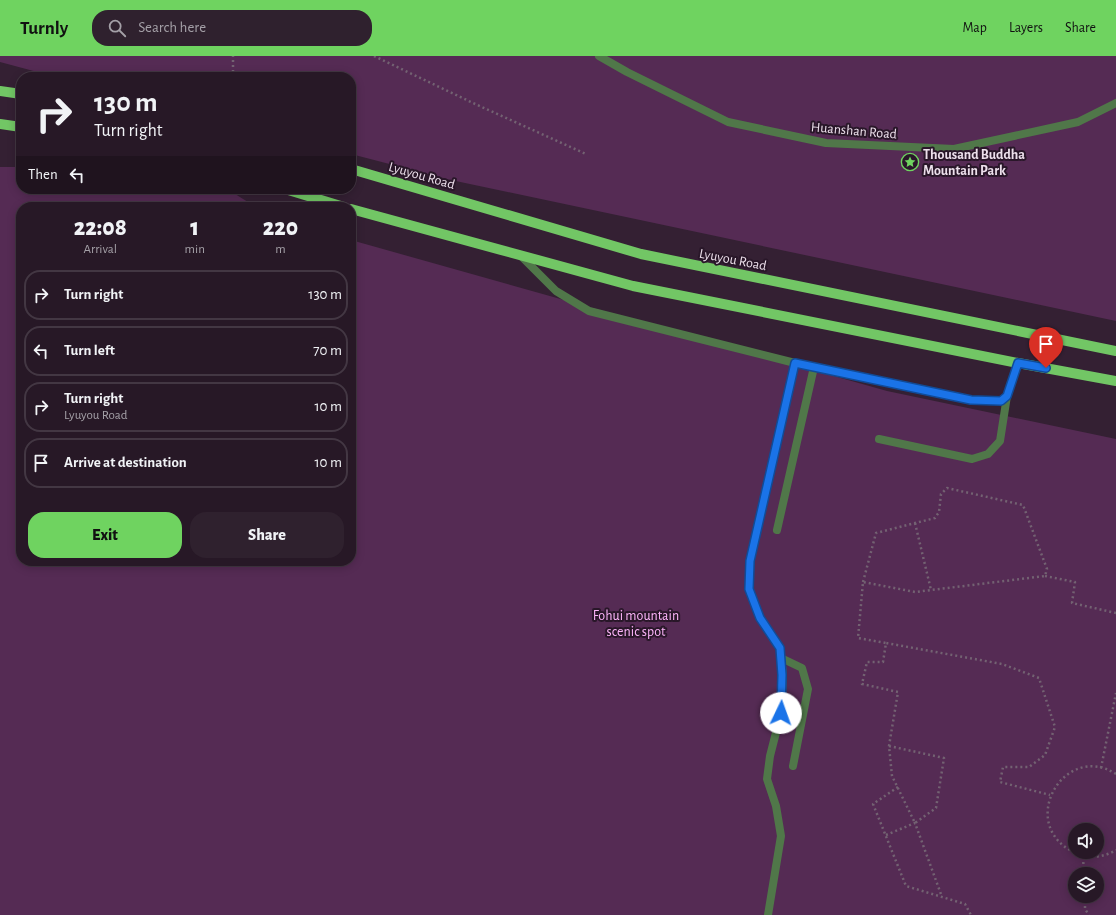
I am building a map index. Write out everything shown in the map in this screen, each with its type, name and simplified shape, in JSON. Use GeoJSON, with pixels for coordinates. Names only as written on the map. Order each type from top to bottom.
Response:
{"type":"FeatureCollection","features":[{"type":"Feature","properties":{"kind":"main road"},"geometry":{"type":"LineString","coordinates":[[0,91],[16,93]]}},
{"type":"Feature","properties":{"kind":"main road"},"geometry":{"type":"LineString","coordinates":[[0,124],[16,126]]}},
{"type":"Feature","properties":{"kind":"main road","name":"Lyuyou Road"},"geometry":{"type":"LineString","coordinates":[[356,170],[641,254],[1116,351]]}},
{"type":"Feature","properties":{"kind":"main road"},"geometry":{"type":"LineString","coordinates":[[301,194],[328,202]]}},
{"type":"Feature","properties":{"kind":"main road"},"geometry":{"type":"LineString","coordinates":[[356,210],[633,286],[1018,363],[1116,381]]}},
{"type":"Feature","properties":{"kind":"lane","name":"Huanshan Road"},"geometry":{"type":"LineString","coordinates":[[599,56],[627,72],[728,122],[826,143],[954,149],[1078,122],[1116,103]]}},
{"type":"Feature","properties":{"kind":"lane"},"geometry":{"type":"LineString","coordinates":[[521,256],[556,291],[589,312],[795,363],[971,400],[1001,401],[1007,396]]}},
{"type":"Feature","properties":{"kind":"lane"},"geometry":{"type":"LineString","coordinates":[[768,915],[781,836],[776,806],[767,779],[770,756],[781,713],[782,675],[780,648],[760,618],[749,589],[750,561],[795,363]]}},
{"type":"Feature","properties":{"kind":"lane"},"geometry":{"type":"LineString","coordinates":[[879,439],[972,459],[988,454],[1000,441],[1007,396],[1018,363]]}},
{"type":"Feature","properties":{"kind":"lane"},"geometry":{"type":"LineString","coordinates":[[777,530],[814,367]]}},
{"type":"Feature","properties":{"kind":"lane"},"geometry":{"type":"LineString","coordinates":[[781,658],[802,668],[808,689],[793,766]]}},
{"type":"Feature","properties":{"kind":"path"},"geometry":{"type":"LineString","coordinates":[[233,56],[233,72]]}},
{"type":"Feature","properties":{"kind":"path"},"geometry":{"type":"LineString","coordinates":[[374,56],[586,154]]}},
{"type":"Feature","properties":{"kind":"path"},"geometry":{"type":"LineString","coordinates":[[1045,576],[1047,569],[1023,505],[947,488],[941,494],[939,512],[935,518],[876,533],[863,582],[858,638],[1002,664],[1039,678],[1055,727],[1045,755],[1029,767],[1004,767],[1000,782],[1050,795]]}},
{"type":"Feature","properties":{"kind":"path"},"geometry":{"type":"LineString","coordinates":[[915,523],[931,590]]}},
{"type":"Feature","properties":{"kind":"path"},"geometry":{"type":"LineString","coordinates":[[863,582],[915,592],[1045,576],[1075,582],[1072,603],[1116,613]]}},
{"type":"Feature","properties":{"kind":"path"},"geometry":{"type":"LineString","coordinates":[[886,643],[883,662],[868,662],[862,684],[898,692],[889,746],[892,776],[915,822],[942,897]]}},
{"type":"Feature","properties":{"kind":"path"},"geometry":{"type":"LineString","coordinates":[[1101,768],[1116,693]]}},
{"type":"Feature","properties":{"kind":"path"},"geometry":{"type":"LineString","coordinates":[[886,835],[915,822],[936,808],[944,758],[889,746]]}},
{"type":"Feature","properties":{"kind":"path"},"geometry":{"type":"LineString","coordinates":[[1068,849],[1057,840],[1049,826],[1047,811],[1050,795],[1058,782],[1070,772],[1085,767],[1101,768],[1116,774]]}},
{"type":"Feature","properties":{"kind":"path"},"geometry":{"type":"LineString","coordinates":[[898,787],[873,804],[906,886],[965,904],[970,915]]}},
{"type":"Feature","properties":{"kind":"path"},"geometry":{"type":"LineString","coordinates":[[1104,855],[1116,850]]}},
{"type":"Feature","properties":{"kind":"path"},"geometry":{"type":"LineString","coordinates":[[1085,903],[1085,909],[1089,915]]}},
{"type":"Feature","properties":{"kind":"green space"},"geometry":{"type":"Polygon","coordinates":[[[0,56],[1116,56],[1116,321],[451,180],[356,155],[356,72],[37,72],[0,62],[0,56]]]}},
{"type":"Feature","properties":{"kind":"green space","name":"Fohui mountain scenic spot"},"geometry":{"type":"Polygon","coordinates":[[[0,167],[16,167],[16,194],[235,194],[248,202],[16,202],[16,566],[356,566],[356,241],[887,391],[1116,439],[1116,915],[0,915],[0,167]]]}},
{"type":"Feature","properties":{"kind":"place","name":"Thousand Buddha Mountain Park"},"geometry":{"type":"Point","coordinates":[910,162]}},
{"type":"Feature","properties":{"kind":"route"},"geometry":{"type":"LineString","coordinates":[[781,713],[782,675],[780,648],[760,618],[749,589],[750,561],[795,363],[971,400],[1001,401],[1007,396],[1018,363],[1046,368]]}}]}
